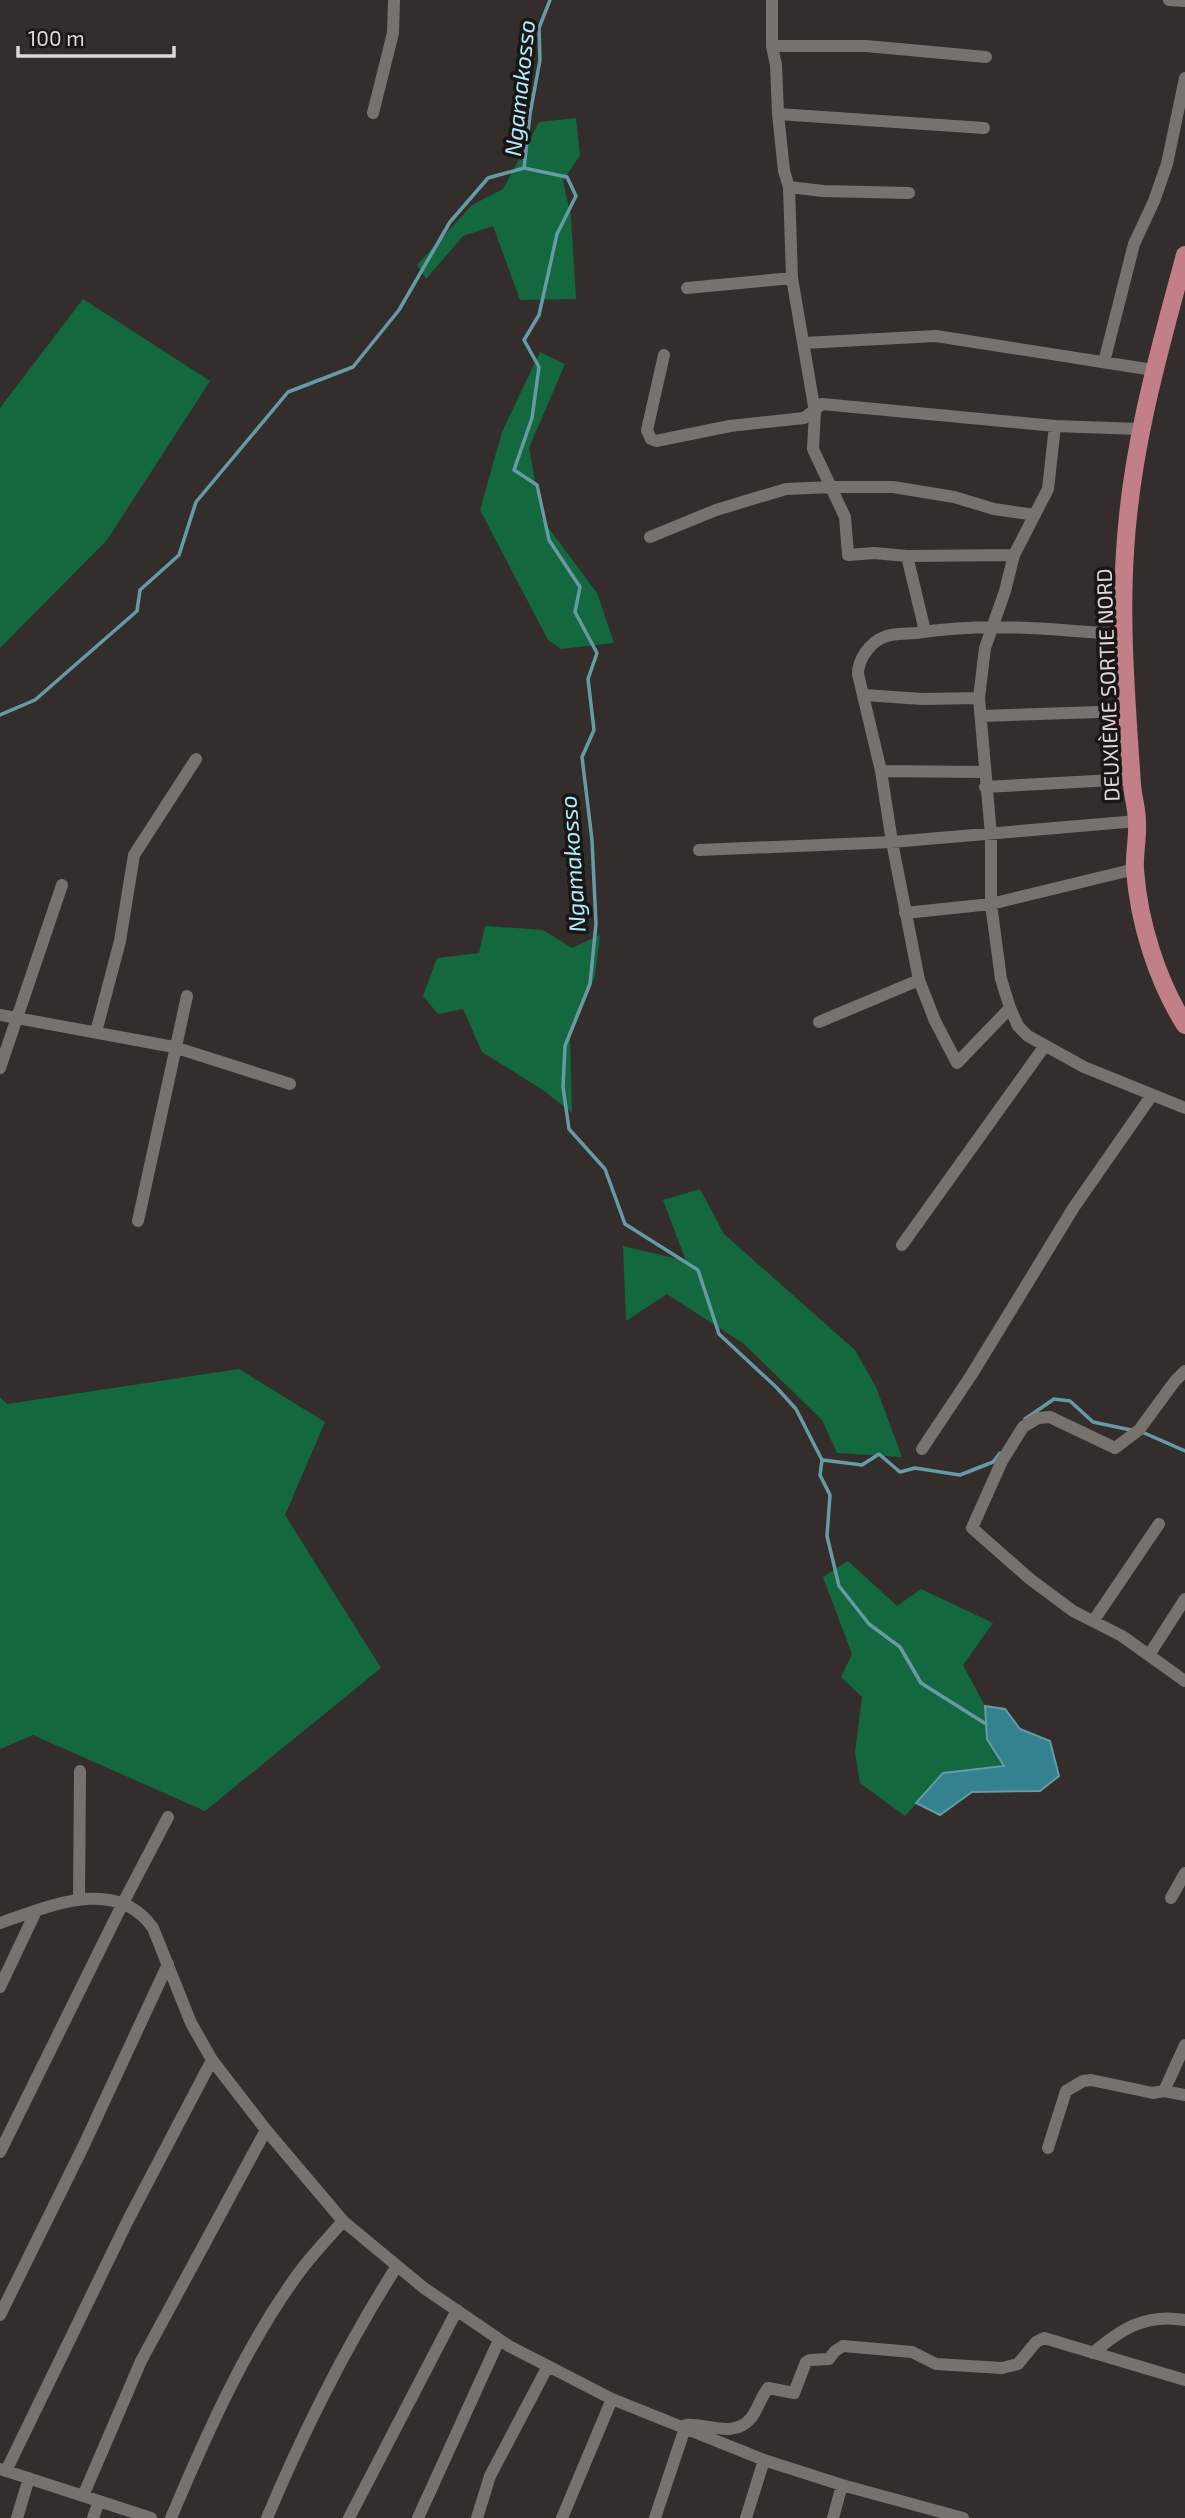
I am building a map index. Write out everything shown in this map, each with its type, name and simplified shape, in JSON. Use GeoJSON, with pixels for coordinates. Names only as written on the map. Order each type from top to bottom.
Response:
{"type":"FeatureCollection","features":[{"type":"Feature","properties":{"kind":"main road","name":"DEUXIÈME SORTIE NORD"},"geometry":{"type":"LineString","coordinates":[[1185,255],[1139,429],[1125,551],[1124,635],[1137,821],[1135,869],[1149,940],[1168,995],[1185,1025]]}},
{"type":"Feature","properties":{"kind":"street"},"geometry":{"type":"LineString","coordinates":[[373,113],[393,33],[394,0]]}},
{"type":"Feature","properties":{"kind":"street"},"geometry":{"type":"LineString","coordinates":[[772,0],[772,46],[776,65],[778,114],[784,170],[789,187],[792,278],[815,412],[813,449],[845,517],[848,555],[1014,555]]}},
{"type":"Feature","properties":{"kind":"street"},"geometry":{"type":"LineString","coordinates":[[1169,0],[1185,1]]}},
{"type":"Feature","properties":{"kind":"street"},"geometry":{"type":"LineString","coordinates":[[772,46],[866,46],[986,57]]}},
{"type":"Feature","properties":{"kind":"street"},"geometry":{"type":"LineString","coordinates":[[1104,362],[1134,244],[1167,164],[1185,78]]}},
{"type":"Feature","properties":{"kind":"street"},"geometry":{"type":"LineString","coordinates":[[778,114],[984,128]]}},
{"type":"Feature","properties":{"kind":"street"},"geometry":{"type":"LineString","coordinates":[[789,187],[823,191],[909,193]]}},
{"type":"Feature","properties":{"kind":"street"},"geometry":{"type":"LineString","coordinates":[[687,288],[792,278]]}},
{"type":"Feature","properties":{"kind":"street"},"geometry":{"type":"LineString","coordinates":[[804,342],[936,336],[1153,370]]}},
{"type":"Feature","properties":{"kind":"street"},"geometry":{"type":"LineString","coordinates":[[664,355],[647,430],[651,439],[656,440],[730,426],[804,418],[822,404],[1055,426],[1139,429]]}},
{"type":"Feature","properties":{"kind":"street"},"geometry":{"type":"LineString","coordinates":[[1055,426],[1048,489],[1014,555],[983,660],[979,698],[991,835],[991,904],[998,963],[1010,1008],[1018,1026],[1044,1046],[1102,1075],[1185,1108]]}},
{"type":"Feature","properties":{"kind":"street"},"geometry":{"type":"LineString","coordinates":[[650,537],[716,510],[786,489],[832,486],[893,488],[954,497],[994,509],[1035,515]]}},
{"type":"Feature","properties":{"kind":"street"},"geometry":{"type":"LineString","coordinates":[[907,556],[925,631]]}},
{"type":"Feature","properties":{"kind":"street"},"geometry":{"type":"LineString","coordinates":[[1010,1008],[957,1063],[935,1021],[919,980],[881,771],[858,674],[858,662],[864,653],[884,637],[925,631],[992,626],[1124,635]]}},
{"type":"Feature","properties":{"kind":"street"},"geometry":{"type":"LineString","coordinates":[[864,695],[922,699],[979,698]]}},
{"type":"Feature","properties":{"kind":"street"},"geometry":{"type":"LineString","coordinates":[[982,716],[1129,711]]}},
{"type":"Feature","properties":{"kind":"street"},"geometry":{"type":"LineString","coordinates":[[96,1032],[120,941],[134,855],[196,759]]}},
{"type":"Feature","properties":{"kind":"street"},"geometry":{"type":"LineString","coordinates":[[881,771],[984,772]]}},
{"type":"Feature","properties":{"kind":"street"},"geometry":{"type":"LineString","coordinates":[[985,787],[1132,779]]}},
{"type":"Feature","properties":{"kind":"street"},"geometry":{"type":"LineString","coordinates":[[699,850],[892,842],[1137,821]]}},
{"type":"Feature","properties":{"kind":"street"},"geometry":{"type":"LineString","coordinates":[[905,913],[991,904],[1135,869]]}},
{"type":"Feature","properties":{"kind":"street"},"geometry":{"type":"LineString","coordinates":[[0,1068],[62,885]]}},
{"type":"Feature","properties":{"kind":"street"},"geometry":{"type":"LineString","coordinates":[[819,1022],[919,980]]}},
{"type":"Feature","properties":{"kind":"street"},"geometry":{"type":"LineString","coordinates":[[138,1221],[187,996]]}},
{"type":"Feature","properties":{"kind":"street"},"geometry":{"type":"LineString","coordinates":[[0,1015],[174,1047],[290,1084]]}},
{"type":"Feature","properties":{"kind":"street"},"geometry":{"type":"LineString","coordinates":[[902,1245],[1044,1046]]}},
{"type":"Feature","properties":{"kind":"street"},"geometry":{"type":"LineString","coordinates":[[922,1449],[972,1374],[1074,1207],[1152,1095]]}},
{"type":"Feature","properties":{"kind":"street"},"geometry":{"type":"LineString","coordinates":[[1185,1371],[1139,1430],[1115,1448],[1050,1416],[1038,1418],[1023,1427],[1002,1461],[972,1528],[1030,1579],[1073,1611],[1094,1620],[1185,1681]]}},
{"type":"Feature","properties":{"kind":"street"},"geometry":{"type":"LineString","coordinates":[[1094,1620],[1159,1524]]}},
{"type":"Feature","properties":{"kind":"street"},"geometry":{"type":"LineString","coordinates":[[1149,1655],[1185,1599]]}},
{"type":"Feature","properties":{"kind":"street"},"geometry":{"type":"LineString","coordinates":[[79,1900],[80,1771]]}},
{"type":"Feature","properties":{"kind":"street"},"geometry":{"type":"LineString","coordinates":[[0,2152],[168,1817]]}},
{"type":"Feature","properties":{"kind":"street"},"geometry":{"type":"LineString","coordinates":[[1171,1898],[1185,1873]]}},
{"type":"Feature","properties":{"kind":"street"},"geometry":{"type":"LineString","coordinates":[[0,1923],[79,1900],[106,1898],[123,1903],[149,1922],[191,2023],[212,2060],[266,2130],[343,2221],[397,2266],[499,2340],[612,2399],[764,2460],[940,2515],[963,2518]]}},
{"type":"Feature","properties":{"kind":"street"},"geometry":{"type":"LineString","coordinates":[[0,1987],[37,1911]]}},
{"type":"Feature","properties":{"kind":"street"},"geometry":{"type":"LineString","coordinates":[[0,2315],[83,2147],[167,1964]]}},
{"type":"Feature","properties":{"kind":"street"},"geometry":{"type":"LineString","coordinates":[[1164,2091],[1185,2045]]}},
{"type":"Feature","properties":{"kind":"street"},"geometry":{"type":"LineString","coordinates":[[151,2518],[3,2470],[128,2220],[212,2060]]}},
{"type":"Feature","properties":{"kind":"street"},"geometry":{"type":"LineString","coordinates":[[1048,2148],[1063,2094],[1083,2081],[1185,2095]]}},
{"type":"Feature","properties":{"kind":"street"},"geometry":{"type":"LineString","coordinates":[[83,2496],[141,2361],[266,2130]]}},
{"type":"Feature","properties":{"kind":"street"},"geometry":{"type":"LineString","coordinates":[[171,2518],[202,2443],[267,2322],[304,2266],[343,2221]]}},
{"type":"Feature","properties":{"kind":"street"},"geometry":{"type":"LineString","coordinates":[[267,2518],[315,2411],[359,2326],[397,2266]]}},
{"type":"Feature","properties":{"kind":"street"},"geometry":{"type":"LineString","coordinates":[[349,2518],[457,2311]]}},
{"type":"Feature","properties":{"kind":"street"},"geometry":{"type":"LineString","coordinates":[[1093,2353],[1118,2332],[1135,2323],[1185,2320]]}},
{"type":"Feature","properties":{"kind":"street"},"geometry":{"type":"LineString","coordinates":[[655,2518],[684,2429],[689,2424],[725,2429],[738,2427],[752,2417],[768,2388],[794,2393],[806,2362],[829,2359],[843,2346],[912,2352],[936,2364],[1002,2368],[1018,2364],[1036,2342],[1044,2338],[1185,2379]]}},
{"type":"Feature","properties":{"kind":"street"},"geometry":{"type":"LineString","coordinates":[[418,2518],[499,2340]]}},
{"type":"Feature","properties":{"kind":"street"},"geometry":{"type":"LineString","coordinates":[[477,2518],[490,2476],[548,2367]]}},
{"type":"Feature","properties":{"kind":"street"},"geometry":{"type":"LineString","coordinates":[[562,2518],[612,2399]]}},
{"type":"Feature","properties":{"kind":"street"},"geometry":{"type":"LineString","coordinates":[[746,2518],[764,2460]]}},
{"type":"Feature","properties":{"kind":"street"},"geometry":{"type":"LineString","coordinates":[[17,2518],[29,2478]]}},
{"type":"Feature","properties":{"kind":"street"},"geometry":{"type":"LineString","coordinates":[[833,2518],[842,2485]]}},
{"type":"Feature","properties":{"kind":"street"},"geometry":{"type":"LineString","coordinates":[[93,2518],[99,2501]]}},
{"type":"Feature","properties":{"kind":"green space"},"geometry":{"type":"Polygon","coordinates":[[[576,118],[580,155],[563,181],[571,217],[576,299],[520,300],[493,226],[463,236],[426,279],[417,265],[472,205],[503,189],[539,122],[576,118]]]}},
{"type":"Feature","properties":{"kind":"green space"},"geometry":{"type":"Polygon","coordinates":[[[83,299],[210,381],[107,540],[0,648],[0,408],[83,299]]]}},
{"type":"Feature","properties":{"kind":"green space"},"geometry":{"type":"Polygon","coordinates":[[[540,352],[565,364],[529,448],[542,519],[597,593],[614,643],[561,649],[548,640],[480,510],[502,432],[540,352]]]}},
{"type":"Feature","properties":{"kind":"green space"},"geometry":{"type":"Polygon","coordinates":[[[485,926],[543,930],[572,948],[600,935],[595,976],[570,1038],[572,1113],[543,1090],[482,1052],[463,1009],[438,1014],[423,996],[437,958],[479,953],[485,926]]]}},
{"type":"Feature","properties":{"kind":"green space"},"geometry":{"type":"Polygon","coordinates":[[[700,1189],[724,1234],[855,1350],[876,1387],[902,1457],[837,1453],[822,1420],[744,1344],[667,1294],[626,1321],[623,1246],[686,1261],[663,1200],[700,1189]]]}},
{"type":"Feature","properties":{"kind":"green space"},"geometry":{"type":"Polygon","coordinates":[[[239,1369],[325,1422],[285,1515],[381,1668],[205,1811],[33,1735],[0,1749],[0,1397],[7,1404],[239,1369]]]}},
{"type":"Feature","properties":{"kind":"green space"},"geometry":{"type":"Polygon","coordinates":[[[848,1561],[897,1606],[921,1589],[993,1623],[963,1665],[985,1706],[987,1739],[1005,1767],[943,1773],[905,1816],[860,1783],[855,1752],[862,1697],[841,1677],[852,1654],[823,1577],[848,1561]]]}},
{"type":"Feature","properties":{"kind":"water"},"geometry":{"type":"Polygon","coordinates":[[[985,1706],[1005,1709],[1020,1729],[1050,1741],[1059,1776],[1040,1791],[972,1792],[940,1815],[916,1803],[943,1773],[1004,1766],[987,1739],[985,1706]]]}},
{"type":"Feature","properties":{"kind":"waterway","name":"Ngamakosso"},"geometry":{"type":"LineString","coordinates":[[550,0],[539,28],[540,60],[524,168],[567,177],[576,196],[557,234],[539,315],[524,340],[539,367],[532,418],[514,470],[537,485],[549,540],[580,587],[575,612],[597,653],[588,679],[594,730],[582,757],[592,840],[596,924],[590,984],[565,1046],[563,1087],[569,1129],[605,1169],[625,1224],[698,1270],[719,1334],[796,1409],[822,1460],[820,1475],[830,1495],[827,1536],[839,1586],[869,1624],[900,1647],[921,1683],[986,1724]]}},
{"type":"Feature","properties":{"kind":"waterway"},"geometry":{"type":"LineString","coordinates":[[0,715],[35,700],[137,611],[140,590],[179,555],[196,502],[288,392],[353,367],[399,310],[450,222],[488,178],[524,168]]}},
{"type":"Feature","properties":{"kind":"waterway"},"geometry":{"type":"LineString","coordinates":[[1025,1419],[1054,1399],[1070,1401],[1093,1422],[1131,1430]]}},
{"type":"Feature","properties":{"kind":"waterway"},"geometry":{"type":"LineString","coordinates":[[1142,1432],[1185,1451]]}},
{"type":"Feature","properties":{"kind":"waterway"},"geometry":{"type":"LineString","coordinates":[[823,1460],[862,1465],[879,1454],[900,1472],[915,1468],[960,1475],[993,1462],[1000,1453]]}}]}
